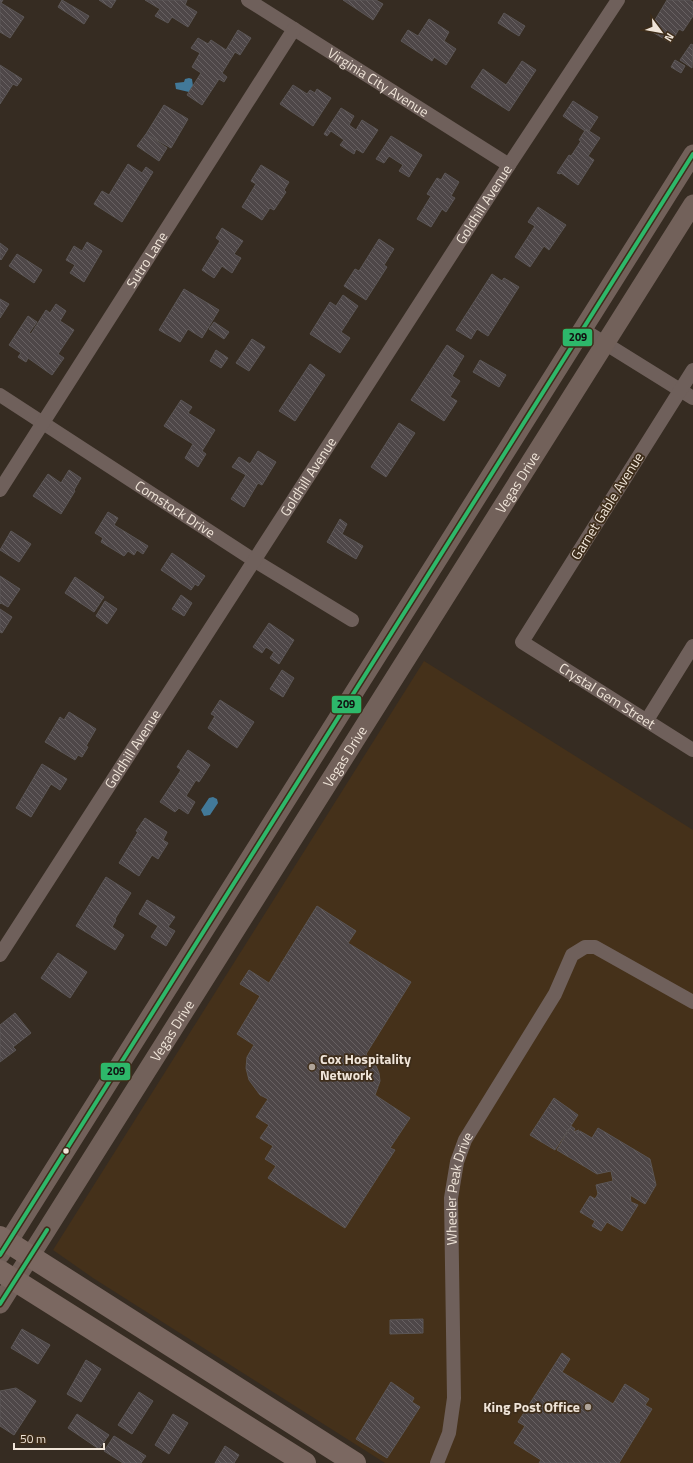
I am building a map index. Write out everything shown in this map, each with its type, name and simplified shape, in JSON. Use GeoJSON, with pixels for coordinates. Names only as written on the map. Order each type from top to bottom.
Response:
{"type":"FeatureCollection","features":[{"type":"Feature","properties":{"kind":"main road","name":"Vegas Drive"},"geometry":{"type":"LineString","coordinates":[[2,1247],[330,731],[693,154]]}},
{"type":"Feature","properties":{"kind":"main road","name":"Vegas Drive"},"geometry":{"type":"LineString","coordinates":[[0,1304],[17,1269],[352,745],[693,204]]}},
{"type":"Feature","properties":{"kind":"main road"},"geometry":{"type":"LineString","coordinates":[[330,731],[352,745]]}},
{"type":"Feature","properties":{"kind":"main road"},"geometry":{"type":"LineString","coordinates":[[2,1247],[17,1269],[305,1463]]}},
{"type":"Feature","properties":{"kind":"main road"},"geometry":{"type":"LineString","coordinates":[[17,1269],[355,1463]]}},
{"type":"Feature","properties":{"kind":"street","name":"Virginia City Avenue"},"geometry":{"type":"LineString","coordinates":[[248,0],[509,165]]}},
{"type":"Feature","properties":{"kind":"street","name":"Goldhill Avenue"},"geometry":{"type":"LineString","coordinates":[[0,955],[509,165],[618,0]]}},
{"type":"Feature","properties":{"kind":"street","name":"Sutro Lane"},"geometry":{"type":"LineString","coordinates":[[0,490],[294,30]]}},
{"type":"Feature","properties":{"kind":"street"},"geometry":{"type":"LineString","coordinates":[[582,329],[693,398]]}},
{"type":"Feature","properties":{"kind":"street","name":"Garnet Gable Avenue"},"geometry":{"type":"LineString","coordinates":[[522,642],[693,370]]}},
{"type":"Feature","properties":{"kind":"street","name":"Comstock Drive"},"geometry":{"type":"LineString","coordinates":[[0,395],[255,561],[352,620]]}},
{"type":"Feature","properties":{"kind":"street","name":"Crystal Gem Street"},"geometry":{"type":"LineString","coordinates":[[522,642],[693,750]]}},
{"type":"Feature","properties":{"kind":"street"},"geometry":{"type":"LineString","coordinates":[[646,720],[693,646]]}},
{"type":"Feature","properties":{"kind":"street","name":"Wheeler Peak Drive"},"geometry":{"type":"LineString","coordinates":[[437,1463],[448,1433],[454,1398],[451,1198],[457,1162],[465,1140],[554,994],[572,956],[585,947],[595,947],[693,1002]]}},
{"type":"Feature","properties":{"kind":"shaded area"},"geometry":{"type":"Polygon","coordinates":[[[424,661],[693,830],[693,1463],[385,1463],[93,1278],[53,1250],[424,661]]]}},
{"type":"Feature","properties":{"kind":"water"},"geometry":{"type":"Polygon","coordinates":[[[185,79],[192,79],[193,86],[189,92],[176,89],[175,83],[184,82],[185,79]]]}},
{"type":"Feature","properties":{"kind":"water"},"geometry":{"type":"Polygon","coordinates":[[[213,797],[217,799],[218,803],[210,815],[204,816],[201,810],[209,798],[213,797]]]}},
{"type":"Feature","properties":{"kind":"building"},"geometry":{"type":"Polygon","coordinates":[[[0,0],[3,0],[1,3],[24,17],[10,38],[0,32],[0,0]]]}},
{"type":"Feature","properties":{"kind":"building"},"geometry":{"type":"Polygon","coordinates":[[[62,0],[89,16],[84,24],[58,7],[62,0]]]}},
{"type":"Feature","properties":{"kind":"building"},"geometry":{"type":"Polygon","coordinates":[[[99,0],[116,0],[111,8],[99,0]]]}},
{"type":"Feature","properties":{"kind":"building"},"geometry":{"type":"Polygon","coordinates":[[[145,0],[187,0],[185,5],[197,12],[188,27],[172,17],[168,23],[155,16],[160,9],[145,0]]]}},
{"type":"Feature","properties":{"kind":"building"},"geometry":{"type":"Polygon","coordinates":[[[343,0],[376,0],[383,4],[373,20],[343,0]]]}},
{"type":"Feature","properties":{"kind":"building"},"geometry":{"type":"Polygon","coordinates":[[[667,0],[690,0],[693,2],[693,16],[683,31],[679,29],[671,43],[649,30],[667,0]]]}},
{"type":"Feature","properties":{"kind":"building"},"geometry":{"type":"Polygon","coordinates":[[[504,13],[525,26],[519,36],[498,23],[504,13]]]}},
{"type":"Feature","properties":{"kind":"building"},"geometry":{"type":"Polygon","coordinates":[[[429,19],[449,32],[444,41],[456,49],[446,65],[434,57],[432,61],[401,41],[408,30],[418,36],[429,19]]]}},
{"type":"Feature","properties":{"kind":"building"},"geometry":{"type":"Polygon","coordinates":[[[238,30],[251,38],[240,55],[235,52],[222,73],[227,77],[224,82],[219,79],[202,105],[187,95],[201,73],[192,67],[200,53],[191,48],[198,38],[208,44],[211,40],[226,50],[238,30]]]}},
{"type":"Feature","properties":{"kind":"building"},"geometry":{"type":"Polygon","coordinates":[[[691,44],[693,45],[692,68],[680,60],[691,44]]]}},
{"type":"Feature","properties":{"kind":"building"},"geometry":{"type":"Polygon","coordinates":[[[675,60],[685,66],[681,73],[671,67],[675,60]]]}},
{"type":"Feature","properties":{"kind":"building"},"geometry":{"type":"Polygon","coordinates":[[[522,61],[536,70],[509,111],[471,87],[483,69],[506,85],[522,61]]]}},
{"type":"Feature","properties":{"kind":"building"},"geometry":{"type":"Polygon","coordinates":[[[0,65],[22,79],[17,86],[13,84],[0,104],[0,65]]]}},
{"type":"Feature","properties":{"kind":"building"},"geometry":{"type":"Polygon","coordinates":[[[293,85],[307,94],[310,90],[315,93],[317,89],[331,98],[313,126],[280,104],[293,85]]]}},
{"type":"Feature","properties":{"kind":"building"},"geometry":{"type":"Polygon","coordinates":[[[573,101],[598,117],[589,131],[586,129],[585,131],[563,116],[573,101]]]}},
{"type":"Feature","properties":{"kind":"building"},"geometry":{"type":"Polygon","coordinates":[[[164,105],[188,119],[171,148],[146,134],[164,105]]]}},
{"type":"Feature","properties":{"kind":"building"},"geometry":{"type":"Polygon","coordinates":[[[341,108],[354,116],[349,125],[356,130],[362,120],[378,130],[363,153],[356,149],[354,154],[340,145],[344,140],[331,131],[327,136],[324,134],[341,108]]]}},
{"type":"Feature","properties":{"kind":"building"},"geometry":{"type":"Polygon","coordinates":[[[586,129],[600,138],[588,156],[594,160],[578,185],[561,173],[557,173],[581,141],[579,140],[586,129]]]}},
{"type":"Feature","properties":{"kind":"building"},"geometry":{"type":"Polygon","coordinates":[[[146,134],[167,148],[159,161],[137,146],[146,134]]]}},
{"type":"Feature","properties":{"kind":"building"},"geometry":{"type":"Polygon","coordinates":[[[391,136],[422,155],[409,177],[399,171],[403,165],[389,156],[384,163],[376,159],[391,136]]]}},
{"type":"Feature","properties":{"kind":"building"},"geometry":{"type":"Polygon","coordinates":[[[128,164],[142,173],[146,167],[153,172],[122,222],[94,204],[102,191],[109,195],[128,164]]]}},
{"type":"Feature","properties":{"kind":"building"},"geometry":{"type":"Polygon","coordinates":[[[261,165],[289,182],[284,190],[286,192],[274,210],[270,208],[262,220],[242,207],[256,184],[251,181],[261,165]]]}},
{"type":"Feature","properties":{"kind":"building"},"geometry":{"type":"Polygon","coordinates":[[[445,173],[459,182],[451,196],[455,198],[446,212],[442,209],[431,227],[417,219],[431,196],[427,194],[437,178],[441,180],[445,173]]]}},
{"type":"Feature","properties":{"kind":"building"},"geometry":{"type":"Polygon","coordinates":[[[538,207],[566,225],[549,250],[544,246],[530,267],[515,257],[535,226],[528,222],[538,207]]]}},
{"type":"Feature","properties":{"kind":"building"},"geometry":{"type":"Polygon","coordinates":[[[222,228],[243,241],[234,254],[241,258],[232,273],[222,266],[214,278],[202,270],[220,241],[216,238],[222,228]]]}},
{"type":"Feature","properties":{"kind":"building"},"geometry":{"type":"Polygon","coordinates":[[[379,239],[394,249],[384,265],[387,267],[366,300],[344,286],[355,269],[359,271],[379,239]]]}},
{"type":"Feature","properties":{"kind":"building"},"geometry":{"type":"Polygon","coordinates":[[[87,242],[102,251],[84,282],[70,273],[75,265],[66,260],[74,246],[82,251],[87,242]]]}},
{"type":"Feature","properties":{"kind":"building"},"geometry":{"type":"Polygon","coordinates":[[[0,243],[8,249],[1,260],[0,259],[0,243]]]}},
{"type":"Feature","properties":{"kind":"building"},"geometry":{"type":"Polygon","coordinates":[[[17,254],[42,270],[34,283],[9,266],[17,254]]]}},
{"type":"Feature","properties":{"kind":"building"},"geometry":{"type":"Polygon","coordinates":[[[492,274],[502,281],[504,278],[519,287],[488,336],[477,329],[471,339],[456,330],[492,274]]]}},
{"type":"Feature","properties":{"kind":"building"},"geometry":{"type":"Polygon","coordinates":[[[184,289],[219,310],[202,338],[188,329],[180,342],[159,330],[184,289]]]}},
{"type":"Feature","properties":{"kind":"building"},"geometry":{"type":"Polygon","coordinates":[[[343,295],[358,306],[341,332],[350,338],[340,353],[310,334],[330,302],[336,306],[343,295]]]}},
{"type":"Feature","properties":{"kind":"building"},"geometry":{"type":"Polygon","coordinates":[[[0,299],[9,304],[0,318],[0,299]]]}},
{"type":"Feature","properties":{"kind":"building"},"geometry":{"type":"Polygon","coordinates":[[[56,304],[66,311],[60,321],[74,330],[58,354],[64,358],[52,375],[28,358],[26,362],[18,357],[21,353],[9,345],[28,316],[37,322],[29,333],[31,334],[46,310],[50,313],[56,304]]]}},
{"type":"Feature","properties":{"kind":"building"},"geometry":{"type":"Polygon","coordinates":[[[214,322],[229,332],[224,339],[209,329],[214,322]]]}},
{"type":"Feature","properties":{"kind":"building"},"geometry":{"type":"Polygon","coordinates":[[[252,339],[265,347],[249,371],[236,363],[252,339]]]}},
{"type":"Feature","properties":{"kind":"building"},"geometry":{"type":"Polygon","coordinates":[[[447,345],[464,356],[452,376],[460,381],[450,397],[457,401],[444,421],[411,400],[447,345]]]}},
{"type":"Feature","properties":{"kind":"building"},"geometry":{"type":"Polygon","coordinates":[[[216,350],[228,358],[221,368],[210,361],[216,350]]]}},
{"type":"Feature","properties":{"kind":"building"},"geometry":{"type":"Polygon","coordinates":[[[480,360],[506,375],[499,387],[473,372],[480,360]]]}},
{"type":"Feature","properties":{"kind":"building"},"geometry":{"type":"Polygon","coordinates":[[[310,364],[325,375],[295,421],[279,411],[310,364]]]}},
{"type":"Feature","properties":{"kind":"building"},"geometry":{"type":"Polygon","coordinates":[[[181,400],[192,407],[188,413],[215,430],[202,451],[206,454],[198,467],[185,458],[193,444],[164,426],[181,400]]]}},
{"type":"Feature","properties":{"kind":"building"},"geometry":{"type":"Polygon","coordinates":[[[399,423],[415,433],[386,477],[371,467],[399,423]]]}},
{"type":"Feature","properties":{"kind":"building"},"geometry":{"type":"Polygon","coordinates":[[[258,451],[276,462],[262,485],[258,483],[244,507],[231,499],[246,475],[232,467],[239,457],[250,464],[258,451]]]}},
{"type":"Feature","properties":{"kind":"building"},"geometry":{"type":"Polygon","coordinates":[[[69,470],[81,478],[61,514],[33,496],[48,474],[61,483],[69,470]]]}},
{"type":"Feature","properties":{"kind":"building"},"geometry":{"type":"Polygon","coordinates":[[[108,512],[118,518],[114,525],[148,546],[143,554],[137,550],[134,555],[128,551],[124,556],[101,542],[103,538],[95,533],[108,512]]]}},
{"type":"Feature","properties":{"kind":"building"},"geometry":{"type":"Polygon","coordinates":[[[340,519],[347,524],[342,534],[363,546],[356,559],[327,542],[340,519]]]}},
{"type":"Feature","properties":{"kind":"building"},"geometry":{"type":"Polygon","coordinates":[[[11,531],[31,544],[19,562],[0,550],[11,531]]]}},
{"type":"Feature","properties":{"kind":"building"},"geometry":{"type":"Polygon","coordinates":[[[172,553],[205,576],[198,586],[195,584],[191,590],[161,570],[172,553]]]}},
{"type":"Feature","properties":{"kind":"building"},"geometry":{"type":"Polygon","coordinates":[[[0,576],[20,589],[8,607],[1,603],[0,604],[0,576]]]}},
{"type":"Feature","properties":{"kind":"building"},"geometry":{"type":"Polygon","coordinates":[[[75,577],[104,597],[94,612],[65,593],[75,577]]]}},
{"type":"Feature","properties":{"kind":"building"},"geometry":{"type":"Polygon","coordinates":[[[181,595],[192,603],[184,616],[172,609],[181,595]]]}},
{"type":"Feature","properties":{"kind":"building"},"geometry":{"type":"Polygon","coordinates":[[[105,601],[117,609],[107,624],[96,616],[105,601]]]}},
{"type":"Feature","properties":{"kind":"building"},"geometry":{"type":"Polygon","coordinates":[[[0,609],[12,617],[2,633],[0,632],[0,609]]]}},
{"type":"Feature","properties":{"kind":"building"},"geometry":{"type":"Polygon","coordinates":[[[269,623],[294,640],[279,664],[270,658],[274,652],[266,647],[262,653],[253,647],[269,623]]]}},
{"type":"Feature","properties":{"kind":"building"},"geometry":{"type":"Polygon","coordinates":[[[282,670],[294,678],[283,697],[270,689],[282,670]]]}},
{"type":"Feature","properties":{"kind":"building"},"geometry":{"type":"Polygon","coordinates":[[[220,700],[254,722],[237,748],[208,728],[215,716],[211,714],[220,700]]]}},
{"type":"Feature","properties":{"kind":"building"},"geometry":{"type":"Polygon","coordinates":[[[69,712],[96,729],[86,746],[88,747],[82,757],[78,755],[75,760],[45,742],[60,717],[64,720],[69,712]]]}},
{"type":"Feature","properties":{"kind":"building"},"geometry":{"type":"Polygon","coordinates":[[[188,750],[210,765],[199,782],[196,780],[186,796],[195,802],[188,814],[179,808],[175,812],[160,802],[181,770],[177,767],[188,750]]]}},
{"type":"Feature","properties":{"kind":"building"},"geometry":{"type":"Polygon","coordinates":[[[42,764],[67,779],[60,790],[51,784],[31,817],[16,808],[42,764]]]}},
{"type":"Feature","properties":{"kind":"building"},"geometry":{"type":"Polygon","coordinates":[[[145,818],[167,832],[163,840],[168,843],[158,859],[152,855],[139,876],[119,863],[138,832],[136,831],[145,818]]]}},
{"type":"Feature","properties":{"kind":"building"},"geometry":{"type":"Polygon","coordinates":[[[106,877],[131,893],[115,919],[116,920],[112,927],[124,935],[115,950],[76,926],[106,877]]]}},
{"type":"Feature","properties":{"kind":"building"},"geometry":{"type":"Polygon","coordinates":[[[147,900],[175,917],[168,927],[175,931],[166,946],[151,937],[158,926],[139,914],[147,900]]]}},
{"type":"Feature","properties":{"kind":"building","name":"Cox Hospitality Network"},"geometry":{"type":"Polygon","coordinates":[[[317,906],[356,931],[348,943],[411,982],[366,1054],[376,1066],[379,1073],[380,1081],[375,1095],[410,1118],[390,1148],[395,1150],[345,1228],[268,1178],[276,1166],[265,1159],[273,1146],[260,1138],[269,1125],[256,1117],[268,1099],[260,1095],[249,1080],[246,1068],[247,1057],[254,1045],[237,1034],[260,996],[240,984],[249,970],[269,983],[317,906]]]}},
{"type":"Feature","properties":{"kind":"building"},"geometry":{"type":"Polygon","coordinates":[[[58,953],[87,972],[70,998],[41,978],[58,953]]]}},
{"type":"Feature","properties":{"kind":"building"},"geometry":{"type":"Polygon","coordinates":[[[15,1013],[31,1033],[13,1047],[16,1050],[0,1062],[0,1025],[15,1013]]]}},
{"type":"Feature","properties":{"kind":"building"},"geometry":{"type":"Polygon","coordinates":[[[554,1098],[578,1115],[555,1150],[530,1135],[554,1098]]]}},
{"type":"Feature","properties":{"kind":"building"},"geometry":{"type":"Polygon","coordinates":[[[571,1126],[575,1129],[573,1132],[579,1130],[577,1134],[580,1131],[592,1138],[598,1128],[650,1159],[656,1185],[645,1204],[630,1195],[631,1202],[638,1205],[622,1231],[607,1222],[601,1231],[592,1226],[595,1221],[580,1212],[590,1196],[595,1199],[598,1194],[596,1185],[613,1181],[611,1171],[597,1174],[557,1150],[571,1126]]]}},
{"type":"Feature","properties":{"kind":"building"},"geometry":{"type":"Polygon","coordinates":[[[423,1319],[423,1333],[390,1334],[390,1320],[423,1319]]]}},
{"type":"Feature","properties":{"kind":"building"},"geometry":{"type":"Polygon","coordinates":[[[22,1329],[50,1345],[38,1364],[11,1348],[22,1329]]]}},
{"type":"Feature","properties":{"kind":"building","name":"King Post Office"},"geometry":{"type":"Polygon","coordinates":[[[562,1353],[570,1359],[562,1372],[613,1404],[625,1384],[649,1399],[645,1405],[652,1409],[619,1463],[539,1463],[541,1460],[514,1443],[525,1426],[518,1422],[562,1353]]]}},
{"type":"Feature","properties":{"kind":"building"},"geometry":{"type":"Polygon","coordinates":[[[86,1360],[101,1369],[81,1402],[67,1394],[86,1360]]]}},
{"type":"Feature","properties":{"kind":"building"},"geometry":{"type":"Polygon","coordinates":[[[391,1382],[414,1398],[412,1402],[420,1407],[387,1458],[356,1439],[391,1382]]]}},
{"type":"Feature","properties":{"kind":"building"},"geometry":{"type":"Polygon","coordinates":[[[16,1388],[36,1401],[14,1435],[0,1426],[0,1391],[16,1388]]]}},
{"type":"Feature","properties":{"kind":"building"},"geometry":{"type":"Polygon","coordinates":[[[139,1392],[153,1401],[132,1434],[118,1425],[139,1392]]]}},
{"type":"Feature","properties":{"kind":"building"},"geometry":{"type":"Polygon","coordinates":[[[77,1414],[109,1435],[99,1449],[68,1428],[77,1414]]]}},
{"type":"Feature","properties":{"kind":"building"},"geometry":{"type":"Polygon","coordinates":[[[173,1414],[188,1423],[169,1454],[155,1445],[173,1414]]]}},
{"type":"Feature","properties":{"kind":"building"},"geometry":{"type":"Polygon","coordinates":[[[114,1436],[146,1456],[141,1463],[123,1463],[104,1451],[114,1436]]]}},
{"type":"Feature","properties":{"kind":"building"},"geometry":{"type":"Polygon","coordinates":[[[225,1446],[239,1455],[234,1463],[215,1463],[225,1446]]]}},
{"type":"Feature","properties":{"kind":"transit line","name":"209"},"geometry":{"type":"LineString","coordinates":[[0,1255],[693,154]]}},
{"type":"Feature","properties":{"kind":"transit line","name":"209"},"geometry":{"type":"LineString","coordinates":[[0,1304],[47,1230]]}},
{"type":"Feature","properties":{"kind":"place","name":"Cox Hospitality Network"},"geometry":{"type":"Point","coordinates":[312,1067]}},
{"type":"Feature","properties":{"kind":"place","name":"King Post Office"},"geometry":{"type":"Point","coordinates":[588,1407]}}]}
